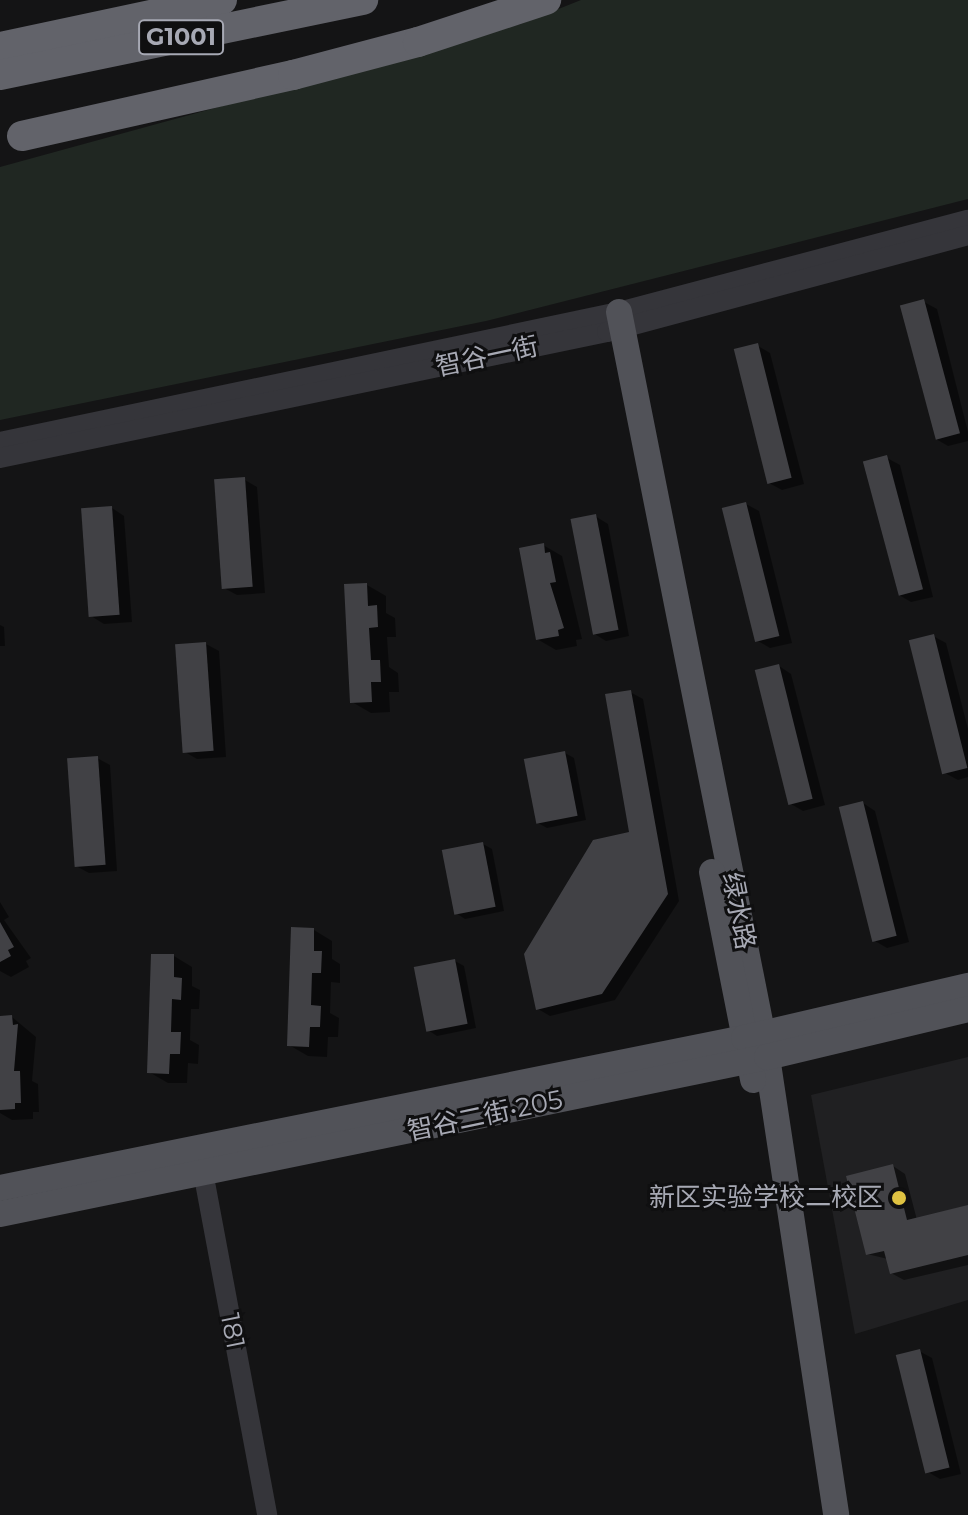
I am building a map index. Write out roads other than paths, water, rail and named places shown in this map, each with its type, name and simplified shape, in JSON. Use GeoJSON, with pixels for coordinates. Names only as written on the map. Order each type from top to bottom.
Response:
{"type":"FeatureCollection","features":[{"type":"Feature","properties":{"kind":"highway","name":"G1001"},"geometry":{"type":"LineString","coordinates":[[0,47],[222,0]]}},
{"type":"Feature","properties":{"kind":"highway","name":"G1001"},"geometry":{"type":"LineString","coordinates":[[0,75],[363,0]]}},
{"type":"Feature","properties":{"kind":"highway"},"geometry":{"type":"LineString","coordinates":[[11,138],[321,68],[546,0]]}},
{"type":"Feature","properties":{"kind":"main road","name":"绿水路"},"geometry":{"type":"LineString","coordinates":[[613,321],[756,1048],[836,1515]]}},
{"type":"Feature","properties":{"kind":"main road","name":"智谷二街•205"},"geometry":{"type":"LineString","coordinates":[[0,1214],[203,1174],[756,1048],[968,986]]}},
{"type":"Feature","properties":{"kind":"main road","name":"智谷二街•205"},"geometry":{"type":"LineString","coordinates":[[0,1188],[199,1146],[968,1009]]}},
{"type":"Feature","properties":{"kind":"main road","name":"绿水路"},"geometry":{"type":"LineString","coordinates":[[756,1048],[817,1515]]}},
{"type":"Feature","properties":{"kind":"street","name":"智谷一街"},"geometry":{"type":"LineString","coordinates":[[0,442],[613,321],[968,220]]}},
{"type":"Feature","properties":{"kind":"street","name":"智谷一街"},"geometry":{"type":"LineString","coordinates":[[0,458],[613,321],[968,235]]}},
{"type":"Feature","properties":{"kind":"street","name":"181"},"geometry":{"type":"LineString","coordinates":[[199,1146],[267,1515]]}},
{"type":"Feature","properties":{"kind":"place","name":"新区实验学校二校区"},"geometry":{"type":"Point","coordinates":[899,1198]}}]}
